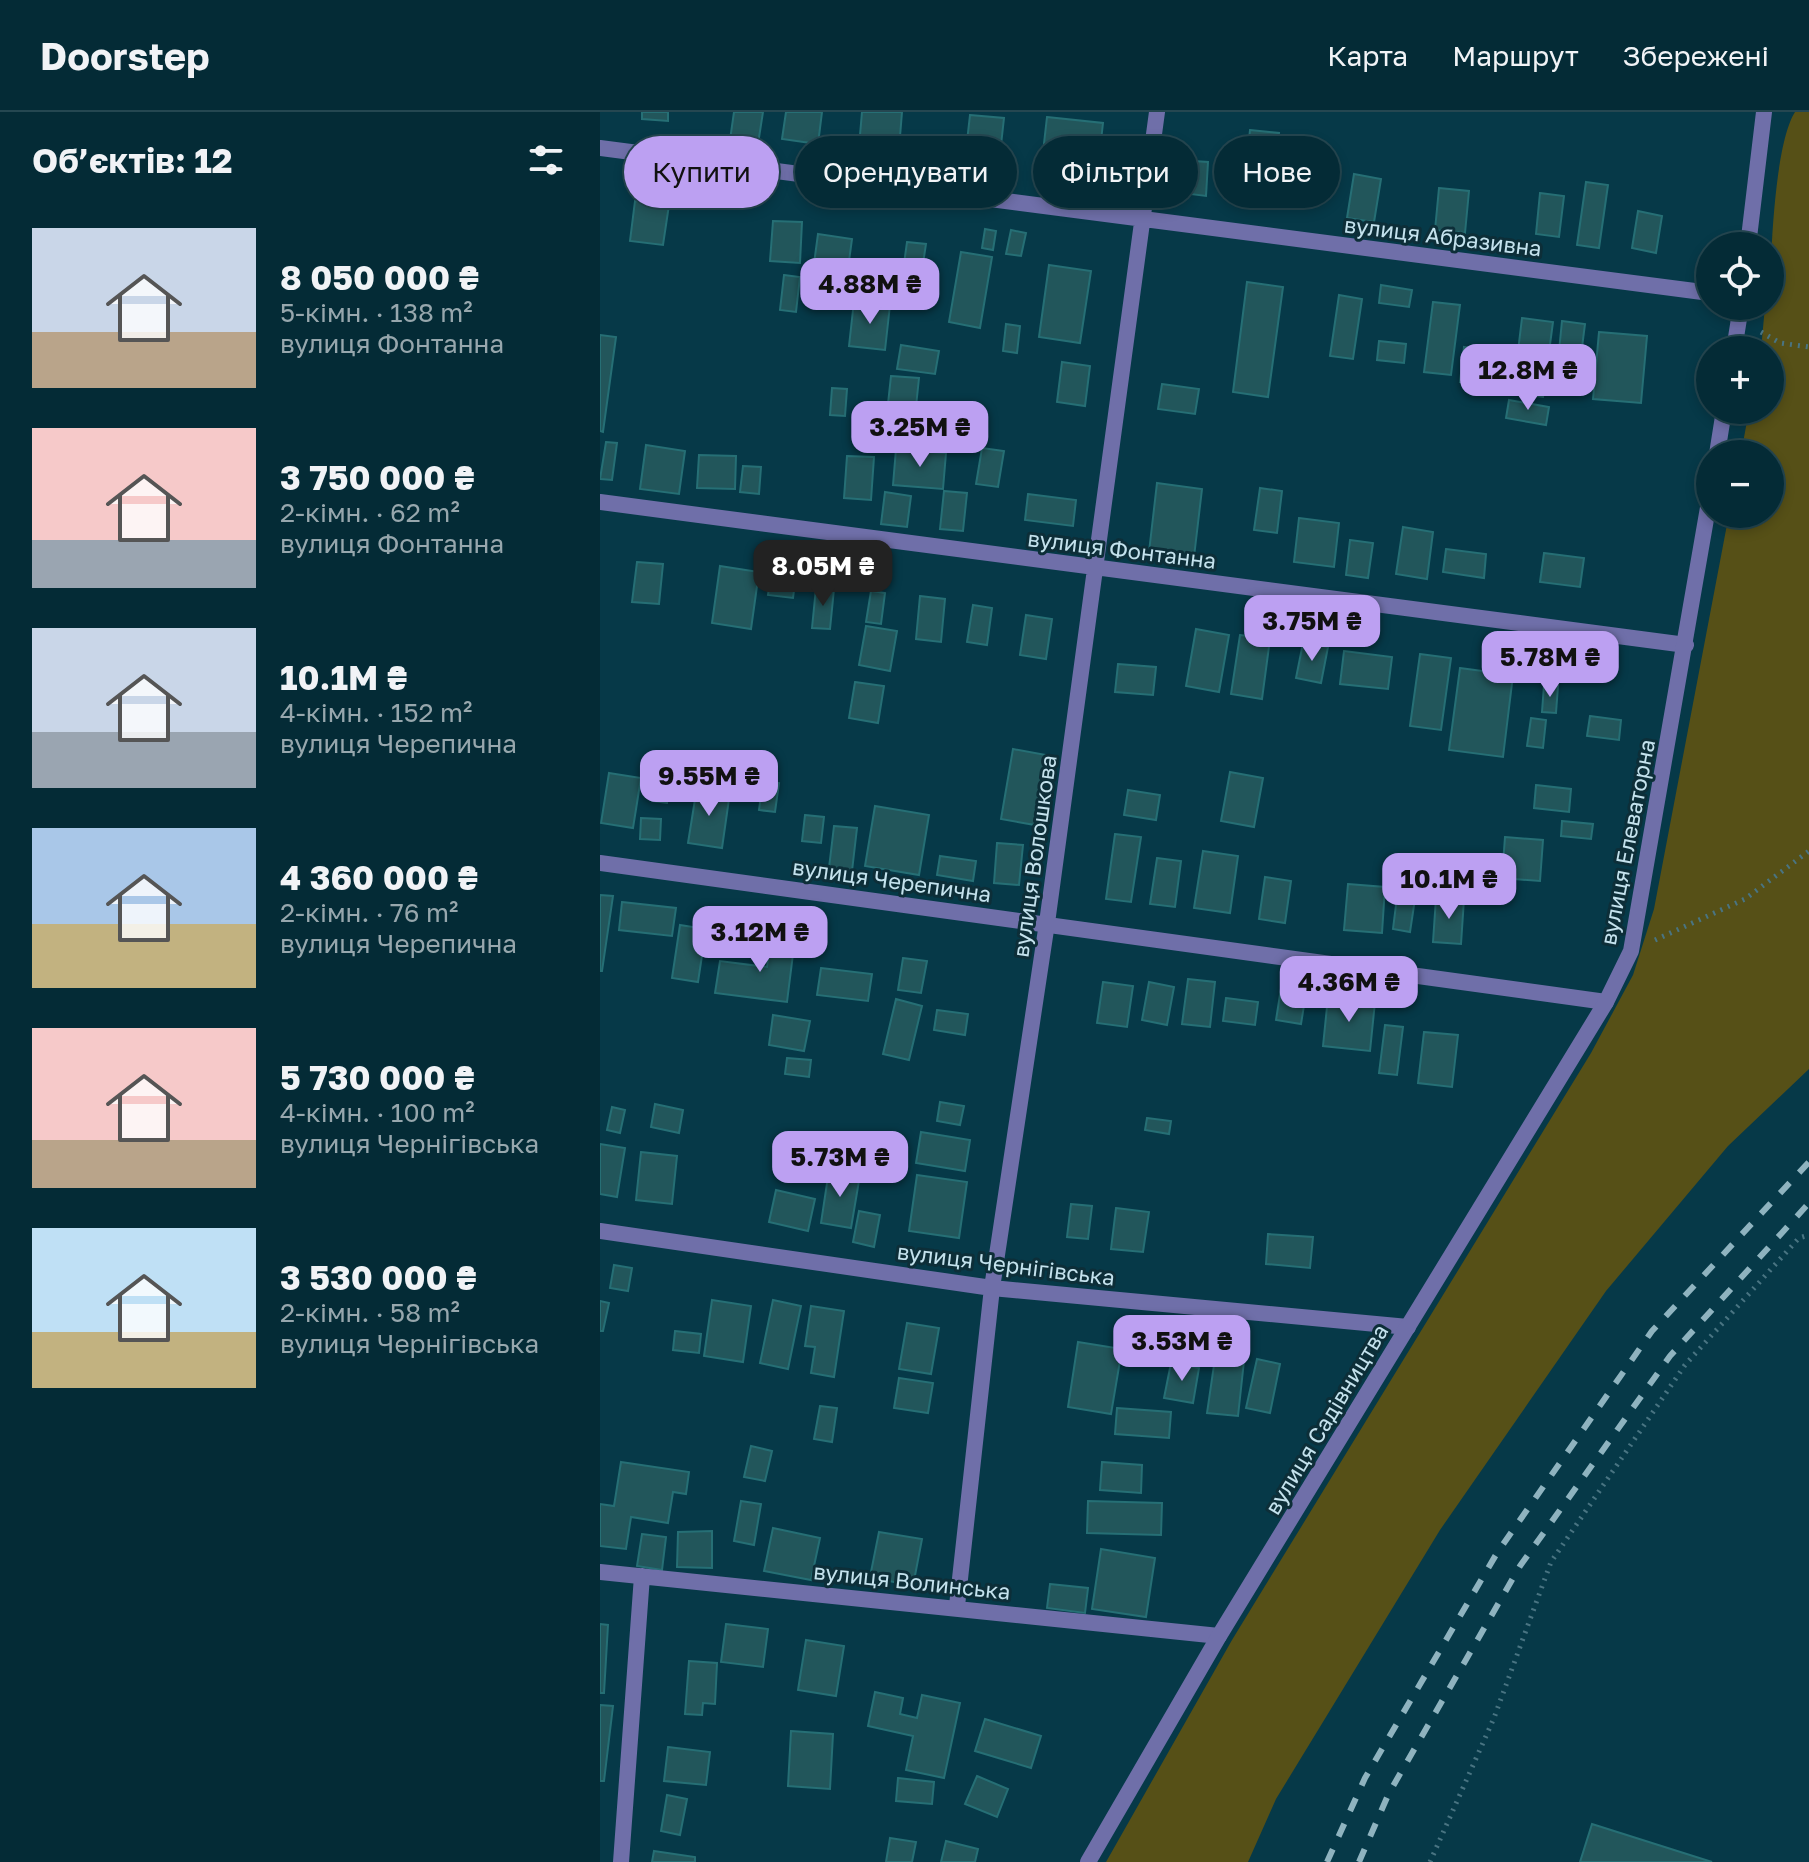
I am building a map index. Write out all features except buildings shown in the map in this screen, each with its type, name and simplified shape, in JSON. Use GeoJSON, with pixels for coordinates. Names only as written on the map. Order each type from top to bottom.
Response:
{"type":"FeatureCollection","features":[{"type":"Feature","properties":{"kind":"street","name":"вулиця Волошкова"},"geometry":{"type":"LineString","coordinates":[[957,1606],[992,1288],[1047,923],[1157,112]]}},
{"type":"Feature","properties":{"kind":"street"},"geometry":{"type":"LineString","coordinates":[[1750,232],[1764,112]]}},
{"type":"Feature","properties":{"kind":"street","name":"вулиця Абразивна"},"geometry":{"type":"LineString","coordinates":[[600,148],[1696,291]]}},
{"type":"Feature","properties":{"kind":"street","name":"вулиця Фонтанна"},"geometry":{"type":"LineString","coordinates":[[600,502],[1686,645]]}},
{"type":"Feature","properties":{"kind":"street","name":"вулиця Елеваторна"},"geometry":{"type":"LineString","coordinates":[[1606,1002],[1631,951],[1705,528]]}},
{"type":"Feature","properties":{"kind":"street","name":"вулиця Черепична"},"geometry":{"type":"LineString","coordinates":[[600,863],[1606,1002]]}},
{"type":"Feature","properties":{"kind":"street","name":"вулиця Садівництва"},"geometry":{"type":"LineString","coordinates":[[1088,1862],[1219,1636],[1606,1002]]}},
{"type":"Feature","properties":{"kind":"street","name":"вулиця Чернігівська"},"geometry":{"type":"LineString","coordinates":[[600,1231],[992,1288],[1408,1327]]}},
{"type":"Feature","properties":{"kind":"street","name":"вулиця Волинська"},"geometry":{"type":"LineString","coordinates":[[600,1572],[957,1606],[1219,1636]]}},
{"type":"Feature","properties":{"kind":"street"},"geometry":{"type":"LineString","coordinates":[[621,1862],[642,1576]]}},
{"type":"Feature","properties":{"kind":"path"},"geometry":{"type":"LineString","coordinates":[[1749,320],[1780,343],[1809,347]]}},
{"type":"Feature","properties":{"kind":"path"},"geometry":{"type":"LineString","coordinates":[[1631,951],[1696,924],[1745,899],[1809,851]]}},
{"type":"Feature","properties":{"kind":"path"},"geometry":{"type":"LineString","coordinates":[[1430,1862],[1494,1718],[1551,1562],[1685,1365],[1799,1238],[1809,1235]]}},
{"type":"Feature","properties":{"kind":"shaded area"},"geometry":{"type":"Polygon","coordinates":[[[1795,112],[1809,112],[1809,1069],[1728,1146],[1606,1291],[1440,1530],[1276,1799],[1248,1862],[1106,1862],[1232,1640],[1591,1053],[1633,975],[1654,909],[1726,528],[1784,528],[1784,440],[1744,440],[1746,424],[1784,424],[1784,336],[1762,336],[1764,320],[1784,320],[1784,232],[1772,232],[1782,150],[1795,112]]]}},
{"type":"Feature","properties":{"kind":"railway"},"geometry":{"type":"LineString","coordinates":[[1327,1862],[1365,1778],[1497,1553],[1652,1331],[1809,1162]]}},
{"type":"Feature","properties":{"kind":"railway"},"geometry":{"type":"LineString","coordinates":[[1359,1862],[1389,1793],[1520,1566],[1670,1356],[1809,1203]]}}]}
